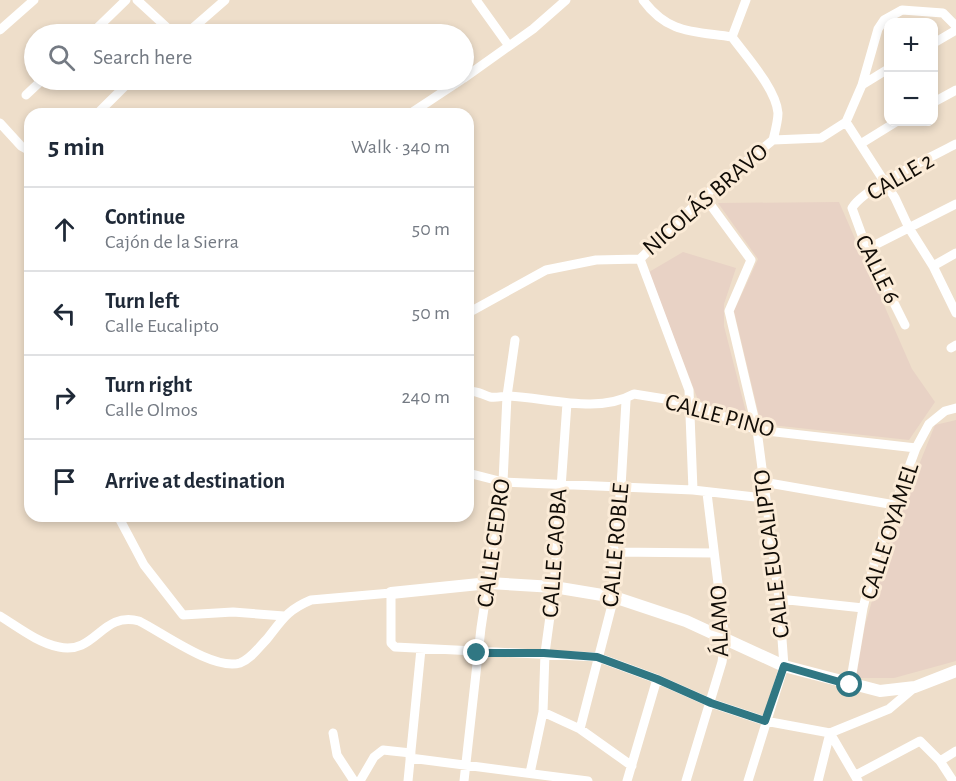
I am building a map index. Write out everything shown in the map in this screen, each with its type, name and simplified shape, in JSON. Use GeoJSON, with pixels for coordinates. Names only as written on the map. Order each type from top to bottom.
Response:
{"type":"FeatureCollection","features":[{"type":"Feature","properties":{"kind":"street"},"geometry":{"type":"LineString","coordinates":[[0,30],[34,0]]}},
{"type":"Feature","properties":{"kind":"street"},"geometry":{"type":"LineString","coordinates":[[101,24],[126,0]]}},
{"type":"Feature","properties":{"kind":"street"},"geometry":{"type":"LineString","coordinates":[[137,0],[163,24]]}},
{"type":"Feature","properties":{"kind":"street"},"geometry":{"type":"LineString","coordinates":[[197,24],[225,0]]}},
{"type":"Feature","properties":{"kind":"street"},"geometry":{"type":"LineString","coordinates":[[476,0],[509,46]]}},
{"type":"Feature","properties":{"kind":"street"},"geometry":{"type":"LineString","coordinates":[[474,71],[549,16],[564,0]]}},
{"type":"Feature","properties":{"kind":"street"},"geometry":{"type":"LineString","coordinates":[[643,0],[653,15],[672,27],[732,37],[761,77],[776,103],[778,115],[773,140],[821,138],[846,122],[862,85],[878,28],[891,15],[902,10],[943,13],[956,26]]}},
{"type":"Feature","properties":{"kind":"street"},"geometry":{"type":"LineString","coordinates":[[732,37],[746,0]]}},
{"type":"Feature","properties":{"kind":"street"},"geometry":{"type":"LineString","coordinates":[[938,40],[956,30]]}},
{"type":"Feature","properties":{"kind":"street"},"geometry":{"type":"LineString","coordinates":[[862,85],[884,71]]}},
{"type":"Feature","properties":{"kind":"street"},"geometry":{"type":"LineString","coordinates":[[26,95],[31,90]]}},
{"type":"Feature","properties":{"kind":"street"},"geometry":{"type":"LineString","coordinates":[[103,108],[121,90]]}},
{"type":"Feature","properties":{"kind":"street"},"geometry":{"type":"LineString","coordinates":[[418,108],[446,90]]}},
{"type":"Feature","properties":{"kind":"street"},"geometry":{"type":"LineString","coordinates":[[938,99],[956,90]]}},
{"type":"Feature","properties":{"kind":"street"},"geometry":{"type":"LineString","coordinates":[[846,122],[886,182],[909,228],[953,302],[956,313]]}},
{"type":"Feature","properties":{"kind":"street"},"geometry":{"type":"LineString","coordinates":[[0,123],[24,148]]}},
{"type":"Feature","properties":{"kind":"street"},"geometry":{"type":"LineString","coordinates":[[862,143],[890,126]]}},
{"type":"Feature","properties":{"kind":"street","name":"NICOLÁS BRAVO"},"geometry":{"type":"LineString","coordinates":[[474,310],[546,270],[596,260],[640,259],[704,196],[773,140]]}},
{"type":"Feature","properties":{"kind":"street","name":"CALLE 2"},"geometry":{"type":"LineString","coordinates":[[852,213],[855,202],[886,182],[956,144]]}},
{"type":"Feature","properties":{"kind":"street","name":"CALLE EUCALIPTO"},"geometry":{"type":"LineString","coordinates":[[704,196],[751,260],[729,310],[757,430],[764,498],[779,599],[784,666],[748,781]]}},
{"type":"Feature","properties":{"kind":"street"},"geometry":{"type":"LineString","coordinates":[[867,249],[956,204]]}},
{"type":"Feature","properties":{"kind":"street","name":"CALLE 6"},"geometry":{"type":"LineString","coordinates":[[852,213],[867,249],[905,325]]}},
{"type":"Feature","properties":{"kind":"street"},"geometry":{"type":"LineString","coordinates":[[933,266],[956,253]]}},
{"type":"Feature","properties":{"kind":"street"},"geometry":{"type":"LineString","coordinates":[[640,259],[689,390],[693,490]]}},
{"type":"Feature","properties":{"kind":"street","name":"CALLE CEDRO"},"geometry":{"type":"LineString","coordinates":[[464,781],[477,653],[503,482],[507,396],[515,340]]}},
{"type":"Feature","properties":{"kind":"street","name":"CALLE PINO"},"geometry":{"type":"LineString","coordinates":[[474,391],[492,397],[507,396],[567,403],[626,401],[634,394],[690,403],[757,430],[916,448]]}},
{"type":"Feature","properties":{"kind":"street","name":"CALLE ROBLE"},"geometry":{"type":"LineString","coordinates":[[579,729],[614,597],[613,552],[621,487],[626,401]]}},
{"type":"Feature","properties":{"kind":"street","name":"CALLE CAOBA"},"geometry":{"type":"LineString","coordinates":[[530,773],[543,712],[544,653],[554,587],[559,484],[567,403]]}},
{"type":"Feature","properties":{"kind":"street"},"geometry":{"type":"LineString","coordinates":[[916,448],[929,424],[945,411],[956,408]]}},
{"type":"Feature","properties":{"kind":"street","name":"CALLE OYAMEL"},"geometry":{"type":"LineString","coordinates":[[850,685],[863,609],[876,556],[916,448]]}},
{"type":"Feature","properties":{"kind":"street"},"geometry":{"type":"LineString","coordinates":[[474,475],[503,482],[693,490],[764,498]]}},
{"type":"Feature","properties":{"kind":"street"},"geometry":{"type":"LineString","coordinates":[[763,482],[895,505]]}},
{"type":"Feature","properties":{"kind":"street","name":"ÁLAMO"},"geometry":{"type":"LineString","coordinates":[[686,781],[711,703],[722,662],[724,641],[707,493]]}},
{"type":"Feature","properties":{"kind":"street"},"geometry":{"type":"LineString","coordinates":[[121,522],[144,565],[183,615],[233,612],[247,615],[284,615]]}},
{"type":"Feature","properties":{"kind":"street"},"geometry":{"type":"LineString","coordinates":[[613,552],[714,553]]}},
{"type":"Feature","properties":{"kind":"street"},"geometry":{"type":"LineString","coordinates":[[0,616],[35,638],[58,647],[69,648],[83,645],[117,621],[128,618],[140,621],[210,659],[229,664],[240,663],[253,654],[284,615],[311,600],[489,583],[554,587],[614,597],[686,621],[724,641],[784,666],[880,691],[915,687],[956,671]]}},
{"type":"Feature","properties":{"kind":"street"},"geometry":{"type":"LineString","coordinates":[[392,593],[393,646],[477,653],[544,653],[597,657],[657,679],[711,703],[765,721],[830,733],[889,709],[915,687]]}},
{"type":"Feature","properties":{"kind":"street"},"geometry":{"type":"LineString","coordinates":[[779,599],[863,609]]}},
{"type":"Feature","properties":{"kind":"street"},"geometry":{"type":"LineString","coordinates":[[408,781],[421,649]]}},
{"type":"Feature","properties":{"kind":"street"},"geometry":{"type":"LineString","coordinates":[[627,781],[657,679]]}},
{"type":"Feature","properties":{"kind":"street"},"geometry":{"type":"LineString","coordinates":[[543,712],[579,729],[632,766]]}},
{"type":"Feature","properties":{"kind":"street"},"geometry":{"type":"LineString","coordinates":[[333,733],[337,755],[354,781]]}},
{"type":"Feature","properties":{"kind":"street"},"geometry":{"type":"LineString","coordinates":[[830,733],[857,778],[920,741],[926,744],[940,761],[952,781]]}},
{"type":"Feature","properties":{"kind":"street"},"geometry":{"type":"LineString","coordinates":[[818,781],[830,733]]}},
{"type":"Feature","properties":{"kind":"street"},"geometry":{"type":"LineString","coordinates":[[360,781],[374,757],[383,750],[467,765],[588,781]]}},
{"type":"Feature","properties":{"kind":"street"},"geometry":{"type":"LineString","coordinates":[[940,761],[956,751]]}},
{"type":"Feature","properties":{"kind":"shaded area"},"geometry":{"type":"Polygon","coordinates":[[[839,202],[912,369],[935,402],[909,440],[761,424],[734,311],[758,259],[718,203],[839,202]]]}},
{"type":"Feature","properties":{"kind":"shaded area"},"geometry":{"type":"Polygon","coordinates":[[[683,252],[736,268],[724,304],[724,326],[748,420],[698,400],[649,272],[683,252]]]}},
{"type":"Feature","properties":{"kind":"shaded area"},"geometry":{"type":"Polygon","coordinates":[[[956,420],[956,661],[894,678],[856,678],[865,625],[892,532],[935,425],[956,420]]]}},
{"type":"Feature","properties":{"kind":"route"},"geometry":{"type":"LineString","coordinates":[[477,653],[544,653],[597,657],[657,679],[711,703],[765,721],[784,666],[850,685]]}}]}
